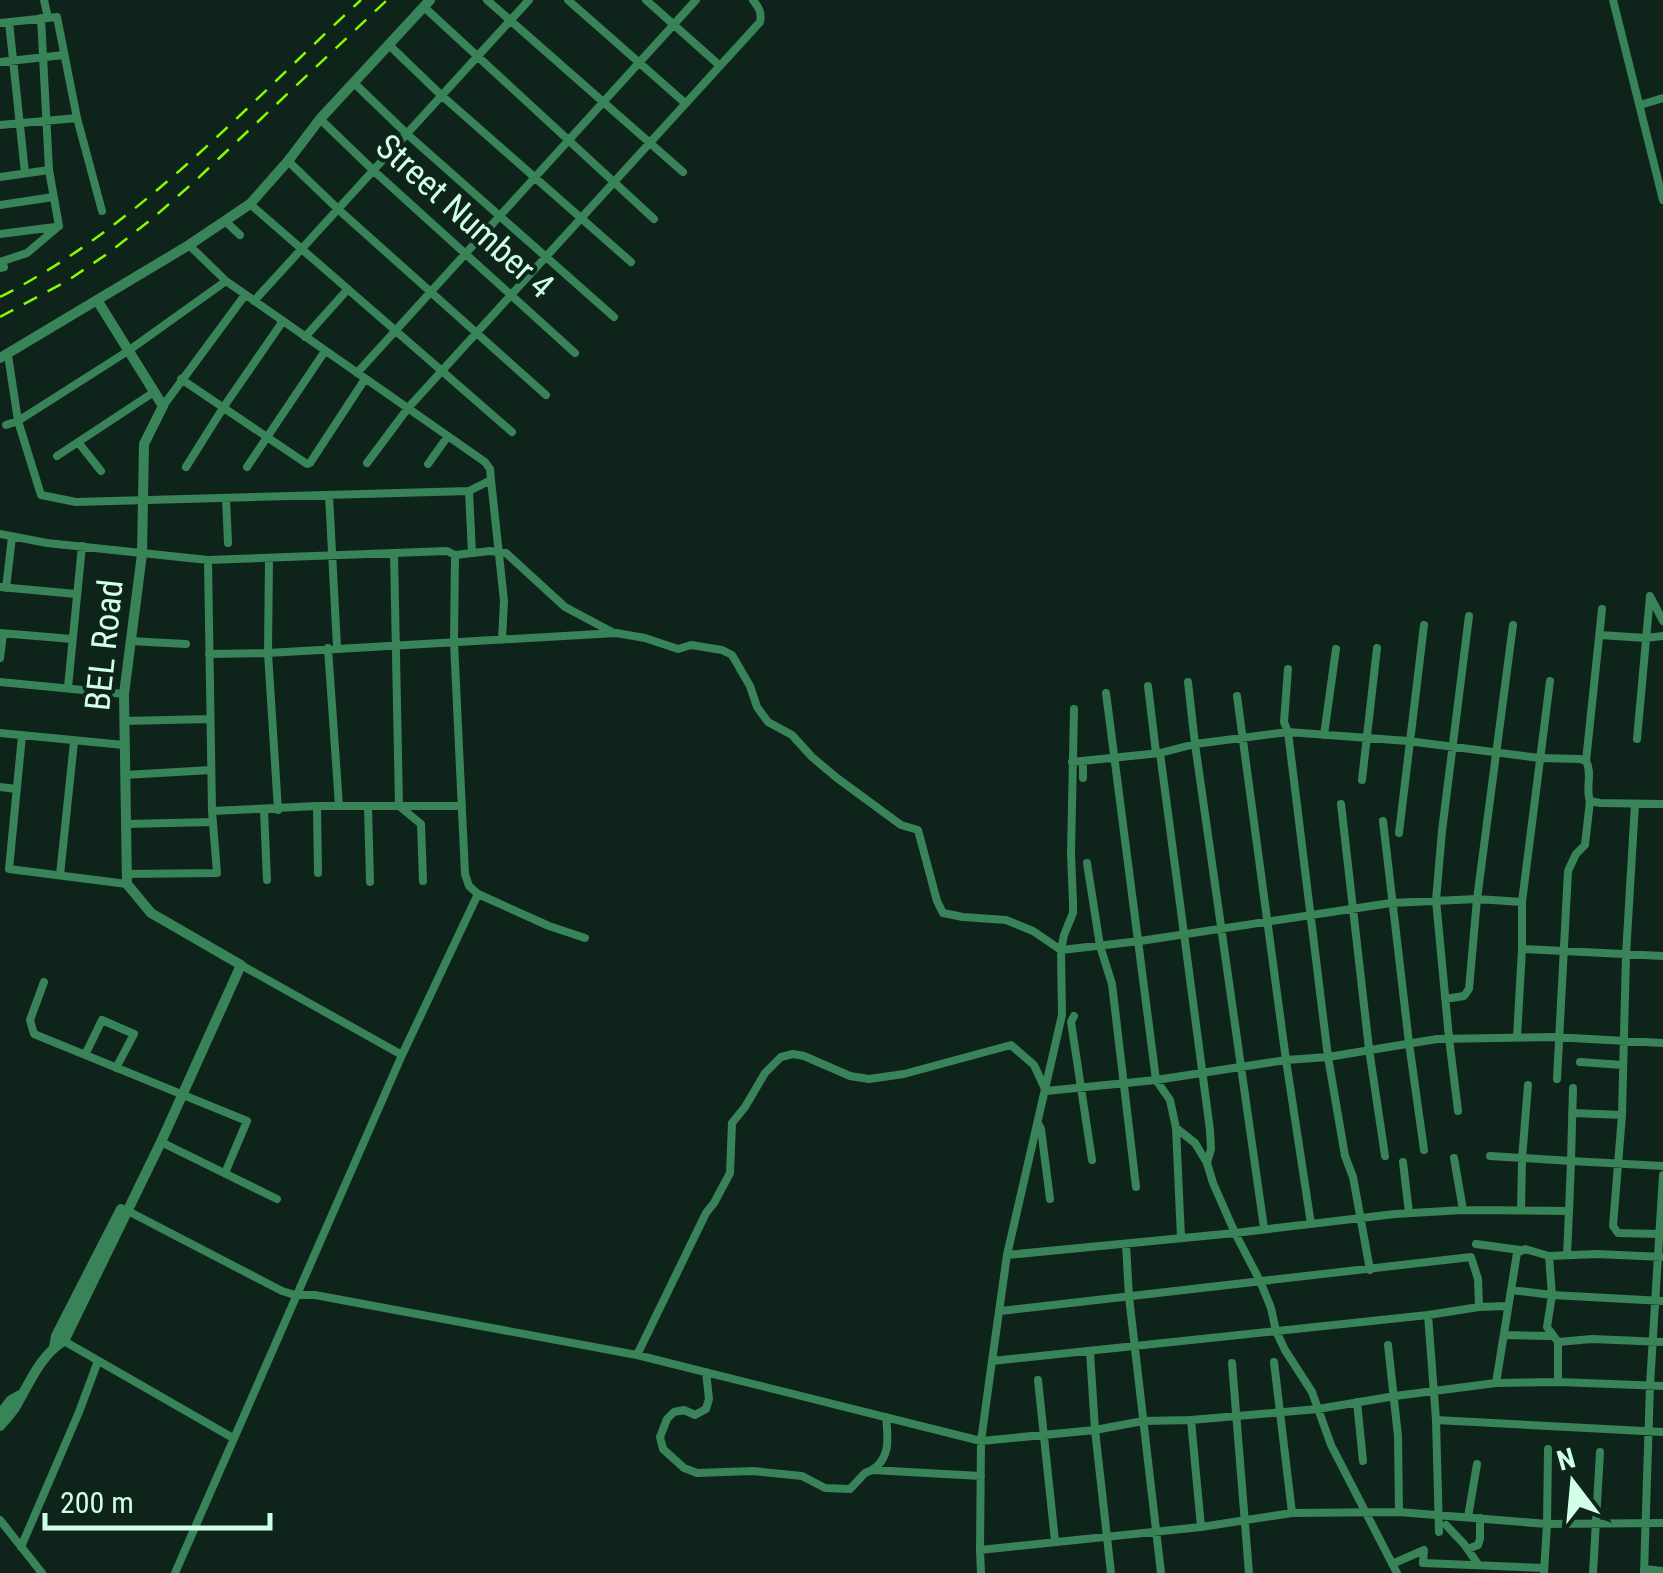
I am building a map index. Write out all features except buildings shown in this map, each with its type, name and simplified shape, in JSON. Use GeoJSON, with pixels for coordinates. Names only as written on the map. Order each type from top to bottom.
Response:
{"type":"FeatureCollection","features":[{"type":"Feature","properties":{"kind":"street"},"geometry":{"type":"LineString","coordinates":[[44,0],[45,120],[58,226]]}},
{"type":"Feature","properties":{"kind":"street"},"geometry":{"type":"LineString","coordinates":[[487,0],[683,172]]}},
{"type":"Feature","properties":{"kind":"street"},"geometry":{"type":"LineString","coordinates":[[97,300],[163,406],[249,298],[339,210],[528,0]]}},
{"type":"Feature","properties":{"kind":"street"},"geometry":{"type":"LineString","coordinates":[[568,0],[685,103]]}},
{"type":"Feature","properties":{"kind":"street"},"geometry":{"type":"LineString","coordinates":[[646,0],[719,65]]}},
{"type":"Feature","properties":{"kind":"street"},"geometry":{"type":"LineString","coordinates":[[181,380],[304,463],[310,463],[361,376],[396,330],[696,0]]}},
{"type":"Feature","properties":{"kind":"street"},"geometry":{"type":"LineString","coordinates":[[367,463],[408,408],[760,22],[759,8],[752,0]]}},
{"type":"Feature","properties":{"kind":"street"},"geometry":{"type":"LineString","coordinates":[[1613,0],[1659,168],[1663,200]]}},
{"type":"Feature","properties":{"kind":"street"},"geometry":{"type":"LineString","coordinates":[[491,480],[469,491],[76,502],[41,495],[18,421],[4,357],[190,246],[250,204],[320,119],[427,3],[476,57],[654,219]]}},
{"type":"Feature","properties":{"kind":"street"},"geometry":{"type":"LineString","coordinates":[[25,173],[13,60],[4,22],[57,16],[77,118],[102,211]]}},
{"type":"Feature","properties":{"kind":"street"},"geometry":{"type":"LineString","coordinates":[[388,44],[631,262]]}},
{"type":"Feature","properties":{"kind":"street"},"geometry":{"type":"LineString","coordinates":[[0,62],[64,55]]}},
{"type":"Feature","properties":{"kind":"street"},"geometry":{"type":"LineString","coordinates":[[353,82],[614,318]]}},
{"type":"Feature","properties":{"kind":"street"},"geometry":{"type":"LineString","coordinates":[[1640,105],[1663,98]]}},
{"type":"Feature","properties":{"kind":"street"},"geometry":{"type":"LineString","coordinates":[[0,125],[77,118]]}},
{"type":"Feature","properties":{"kind":"street","name":"Street Number 4"},"geometry":{"type":"LineString","coordinates":[[320,119],[574,353]]}},
{"type":"Feature","properties":{"kind":"street"},"geometry":{"type":"LineString","coordinates":[[288,161],[546,395]]}},
{"type":"Feature","properties":{"kind":"street"},"geometry":{"type":"LineString","coordinates":[[0,176],[49,170]]}},
{"type":"Feature","properties":{"kind":"street"},"geometry":{"type":"LineString","coordinates":[[0,205],[53,197]]}},
{"type":"Feature","properties":{"kind":"street"},"geometry":{"type":"LineString","coordinates":[[250,204],[512,432]]}},
{"type":"Feature","properties":{"kind":"street"},"geometry":{"type":"LineString","coordinates":[[225,221],[240,235]]}},
{"type":"Feature","properties":{"kind":"street"},"geometry":{"type":"LineString","coordinates":[[0,234],[58,226]]}},
{"type":"Feature","properties":{"kind":"street"},"geometry":{"type":"LineString","coordinates":[[1,266],[28,253],[58,226]]}},
{"type":"Feature","properties":{"kind":"street"},"geometry":{"type":"LineString","coordinates":[[190,246],[226,282],[485,462],[490,469],[504,601],[502,640]]}},
{"type":"Feature","properties":{"kind":"street"},"geometry":{"type":"LineString","coordinates":[[6,425],[128,351],[226,282]]}},
{"type":"Feature","properties":{"kind":"street"},"geometry":{"type":"LineString","coordinates":[[305,336],[348,289]]}},
{"type":"Feature","properties":{"kind":"street"},"geometry":{"type":"LineString","coordinates":[[186,467],[283,322]]}},
{"type":"Feature","properties":{"kind":"street"},"geometry":{"type":"LineString","coordinates":[[246,467],[325,351]]}},
{"type":"Feature","properties":{"kind":"street"},"geometry":{"type":"LineString","coordinates":[[57,456],[154,392]]}},
{"type":"Feature","properties":{"kind":"street","name":"BEL Road"},"geometry":{"type":"LineString","coordinates":[[127,879],[124,694],[142,554],[144,444],[163,406]]}},
{"type":"Feature","properties":{"kind":"street"},"geometry":{"type":"LineString","coordinates":[[428,464],[448,436]]}},
{"type":"Feature","properties":{"kind":"street"},"geometry":{"type":"LineString","coordinates":[[78,442],[100,472]]}},
{"type":"Feature","properties":{"kind":"street"},"geometry":{"type":"LineString","coordinates":[[469,491],[472,553]]}},
{"type":"Feature","properties":{"kind":"street"},"geometry":{"type":"LineString","coordinates":[[330,494],[340,806]]}},
{"type":"Feature","properties":{"kind":"street"},"geometry":{"type":"LineString","coordinates":[[226,498],[228,543]]}},
{"type":"Feature","properties":{"kind":"street"},"geometry":{"type":"LineString","coordinates":[[0,534],[208,560],[497,552],[506,554],[565,607],[616,634]]}},
{"type":"Feature","properties":{"kind":"street"},"geometry":{"type":"LineString","coordinates":[[12,538],[3,587],[76,594]]}},
{"type":"Feature","properties":{"kind":"street"},"geometry":{"type":"LineString","coordinates":[[68,687],[82,546]]}},
{"type":"Feature","properties":{"kind":"street"},"geometry":{"type":"LineString","coordinates":[[394,553],[398,806]]}},
{"type":"Feature","properties":{"kind":"street"},"geometry":{"type":"LineString","coordinates":[[455,555],[454,642],[465,874],[469,886],[478,894],[549,926],[585,938]]}},
{"type":"Feature","properties":{"kind":"street"},"geometry":{"type":"LineString","coordinates":[[269,558],[268,653],[278,810]]}},
{"type":"Feature","properties":{"kind":"street"},"geometry":{"type":"LineString","coordinates":[[22,736],[9,868],[127,879],[216,873],[208,560]]}},
{"type":"Feature","properties":{"kind":"street"},"geometry":{"type":"LineString","coordinates":[[1637,739],[1650,596],[1663,621]]}},
{"type":"Feature","properties":{"kind":"street"},"geometry":{"type":"LineString","coordinates":[[1557,1079],[1568,871],[1576,854],[1586,845],[1590,769],[1586,761],[1602,609]]}},
{"type":"Feature","properties":{"kind":"street"},"geometry":{"type":"LineString","coordinates":[[1458,1111],[1436,900],[1469,616]]}},
{"type":"Feature","properties":{"kind":"street"},"geometry":{"type":"LineString","coordinates":[[1399,833],[1424,625]]}},
{"type":"Feature","properties":{"kind":"street"},"geometry":{"type":"LineString","coordinates":[[1445,999],[1468,994],[1513,625]]}},
{"type":"Feature","properties":{"kind":"street"},"geometry":{"type":"LineString","coordinates":[[0,658],[2,634],[72,639]]}},
{"type":"Feature","properties":{"kind":"street"},"geometry":{"type":"LineString","coordinates":[[210,654],[616,634],[678,649],[691,645],[722,650],[732,655],[768,722],[792,735],[837,778],[901,824],[918,830],[936,901],[943,913],[1006,920],[1033,931],[1062,950],[1391,903],[1477,899],[1522,902]]}},
{"type":"Feature","properties":{"kind":"street"},"geometry":{"type":"LineString","coordinates":[[1600,635],[1663,636]]}},
{"type":"Feature","properties":{"kind":"street"},"geometry":{"type":"LineString","coordinates":[[130,641],[186,644]]}},
{"type":"Feature","properties":{"kind":"street"},"geometry":{"type":"LineString","coordinates":[[1362,780],[1376,648]]}},
{"type":"Feature","properties":{"kind":"street"},"geometry":{"type":"LineString","coordinates":[[1324,735],[1336,649]]}},
{"type":"Feature","properties":{"kind":"street"},"geometry":{"type":"LineString","coordinates":[[1288,669],[1284,722],[1328,1057],[1344,1156],[1353,1178],[1370,1270]]}},
{"type":"Feature","properties":{"kind":"street"},"geometry":{"type":"LineString","coordinates":[[1517,1038],[1522,902],[1550,681]]}},
{"type":"Feature","properties":{"kind":"street"},"geometry":{"type":"LineString","coordinates":[[0,682],[124,694]]}},
{"type":"Feature","properties":{"kind":"street"},"geometry":{"type":"LineString","coordinates":[[1188,682],[1264,1228]]}},
{"type":"Feature","properties":{"kind":"street"},"geometry":{"type":"LineString","coordinates":[[1148,686],[1210,1130],[1207,1163]]}},
{"type":"Feature","properties":{"kind":"street"},"geometry":{"type":"LineString","coordinates":[[1106,693],[1156,1080],[1170,1100],[1176,1128],[1181,1238]]}},
{"type":"Feature","properties":{"kind":"street"},"geometry":{"type":"LineString","coordinates":[[1237,696],[1311,1224]]}},
{"type":"Feature","properties":{"kind":"street"},"geometry":{"type":"LineString","coordinates":[[982,1573],[981,1441],[992,1361],[1008,1256],[1062,1015],[1062,950],[1073,913],[1074,709]]}},
{"type":"Feature","properties":{"kind":"street"},"geometry":{"type":"LineString","coordinates":[[124,721],[210,719]]}},
{"type":"Feature","properties":{"kind":"street"},"geometry":{"type":"LineString","coordinates":[[1072,762],[1288,732],[1586,761]]}},
{"type":"Feature","properties":{"kind":"street"},"geometry":{"type":"LineString","coordinates":[[0,733],[124,745]]}},
{"type":"Feature","properties":{"kind":"street"},"geometry":{"type":"LineString","coordinates":[[60,874],[74,742]]}},
{"type":"Feature","properties":{"kind":"street"},"geometry":{"type":"LineString","coordinates":[[1083,761],[1083,778]]}},
{"type":"Feature","properties":{"kind":"street"},"geometry":{"type":"LineString","coordinates":[[124,775],[211,770]]}},
{"type":"Feature","properties":{"kind":"street"},"geometry":{"type":"LineString","coordinates":[[0,787],[16,790]]}},
{"type":"Feature","properties":{"kind":"street"},"geometry":{"type":"LineString","coordinates":[[1590,801],[1663,804]]}},
{"type":"Feature","properties":{"kind":"street"},"geometry":{"type":"LineString","coordinates":[[1341,804],[1368,1050],[1386,1156]]}},
{"type":"Feature","properties":{"kind":"street"},"geometry":{"type":"LineString","coordinates":[[1635,804],[1614,1229],[1618,1233],[1658,1234]]}},
{"type":"Feature","properties":{"kind":"street"},"geometry":{"type":"LineString","coordinates":[[317,806],[318,873]]}},
{"type":"Feature","properties":{"kind":"street"},"geometry":{"type":"LineString","coordinates":[[368,806],[370,882]]}},
{"type":"Feature","properties":{"kind":"street"},"geometry":{"type":"LineString","coordinates":[[398,806],[421,824]]}},
{"type":"Feature","properties":{"kind":"street"},"geometry":{"type":"LineString","coordinates":[[421,806],[423,881]]}},
{"type":"Feature","properties":{"kind":"street"},"geometry":{"type":"LineString","coordinates":[[212,811],[462,806]]}},
{"type":"Feature","properties":{"kind":"street"},"geometry":{"type":"LineString","coordinates":[[264,810],[267,880]]}},
{"type":"Feature","properties":{"kind":"street"},"geometry":{"type":"LineString","coordinates":[[126,824],[213,822]]}},
{"type":"Feature","properties":{"kind":"street"},"geometry":{"type":"LineString","coordinates":[[1383,822],[1424,1150]]}},
{"type":"Feature","properties":{"kind":"street"},"geometry":{"type":"LineString","coordinates":[[1087,863],[1100,946],[1112,984],[1136,1186]]}},
{"type":"Feature","properties":{"kind":"street"},"geometry":{"type":"LineString","coordinates":[[127,879],[151,913],[402,1055]]}},
{"type":"Feature","properties":{"kind":"street"},"geometry":{"type":"LineString","coordinates":[[174,1573],[402,1055],[478,894]]}},
{"type":"Feature","properties":{"kind":"street"},"geometry":{"type":"LineString","coordinates":[[1522,949],[1663,956]]}},
{"type":"Feature","properties":{"kind":"street"},"geometry":{"type":"LineString","coordinates":[[125,1210],[238,964]]}},
{"type":"Feature","properties":{"kind":"street"},"geometry":{"type":"LineString","coordinates":[[44,982],[30,1020],[34,1034],[248,1121],[225,1173]]}},
{"type":"Feature","properties":{"kind":"street"},"geometry":{"type":"LineString","coordinates":[[1074,1016],[1071,1022],[1092,1160]]}},
{"type":"Feature","properties":{"kind":"street"},"geometry":{"type":"LineString","coordinates":[[85,1054],[102,1020],[134,1034],[116,1068]]}},
{"type":"Feature","properties":{"kind":"street"},"geometry":{"type":"LineString","coordinates":[[1046,1091],[1156,1080],[1449,1038],[1558,1037],[1663,1043]]}},
{"type":"Feature","properties":{"kind":"street"},"geometry":{"type":"LineString","coordinates":[[636,1354],[730,1172],[732,1122],[765,1073],[781,1057],[804,1056],[850,1076],[869,1078],[904,1074],[1011,1045],[1034,1065],[1046,1091]]}},
{"type":"Feature","properties":{"kind":"street"},"geometry":{"type":"LineString","coordinates":[[1580,1062],[1624,1064]]}},
{"type":"Feature","properties":{"kind":"street"},"geometry":{"type":"LineString","coordinates":[[1521,1210],[1528,1085]]}},
{"type":"Feature","properties":{"kind":"street"},"geometry":{"type":"LineString","coordinates":[[1567,1255],[1573,1088]]}},
{"type":"Feature","properties":{"kind":"street"},"geometry":{"type":"LineString","coordinates":[[180,1093],[161,1142],[56,1336],[59,1344],[98,1361],[233,1438]]}},
{"type":"Feature","properties":{"kind":"street"},"geometry":{"type":"LineString","coordinates":[[1572,1113],[1622,1116]]}},
{"type":"Feature","properties":{"kind":"street"},"geometry":{"type":"LineString","coordinates":[[1038,1124],[1050,1200]]}},
{"type":"Feature","properties":{"kind":"street"},"geometry":{"type":"LineString","coordinates":[[1176,1128],[1194,1143],[1207,1163],[1235,1233],[1260,1281],[1285,1350],[1312,1392],[1331,1446],[1394,1569],[1424,1550],[1454,1516]]}},
{"type":"Feature","properties":{"kind":"street"},"geometry":{"type":"LineString","coordinates":[[161,1142],[278,1199]]}},
{"type":"Feature","properties":{"kind":"street"},"geometry":{"type":"LineString","coordinates":[[1490,1156],[1663,1166]]}},
{"type":"Feature","properties":{"kind":"street"},"geometry":{"type":"LineString","coordinates":[[1454,1158],[1462,1210]]}},
{"type":"Feature","properties":{"kind":"street"},"geometry":{"type":"LineString","coordinates":[[1403,1162],[1409,1213]]}},
{"type":"Feature","properties":{"kind":"street"},"geometry":{"type":"LineString","coordinates":[[1663,1174],[1644,1522],[1644,1571],[1663,1571]]}},
{"type":"Feature","properties":{"kind":"street"},"geometry":{"type":"LineString","coordinates":[[125,1210],[295,1295],[315,1295],[636,1354],[981,1441],[1095,1430],[1143,1421],[1318,1409],[1496,1383],[1663,1386]]}},
{"type":"Feature","properties":{"kind":"street"},"geometry":{"type":"LineString","coordinates":[[1008,1256],[1409,1213],[1569,1212]]}},
{"type":"Feature","properties":{"kind":"street"},"geometry":{"type":"LineString","coordinates":[[1126,1244],[1161,1573]]}},
{"type":"Feature","properties":{"kind":"street"},"geometry":{"type":"LineString","coordinates":[[1476,1244],[1549,1256],[1660,1257]]}},
{"type":"Feature","properties":{"kind":"street"},"geometry":{"type":"LineString","coordinates":[[1496,1383],[1520,1250]]}},
{"type":"Feature","properties":{"kind":"street"},"geometry":{"type":"LineString","coordinates":[[1549,1256],[1552,1295],[1547,1321],[1548,1332],[1555,1339],[1558,1382]]}},
{"type":"Feature","properties":{"kind":"street"},"geometry":{"type":"LineString","coordinates":[[1000,1311],[1471,1257],[1480,1306]]}},
{"type":"Feature","properties":{"kind":"street"},"geometry":{"type":"LineString","coordinates":[[1511,1290],[1659,1301]]}},
{"type":"Feature","properties":{"kind":"street"},"geometry":{"type":"LineString","coordinates":[[992,1361],[1508,1306]]}},
{"type":"Feature","properties":{"kind":"street"},"geometry":{"type":"LineString","coordinates":[[1428,1315],[1438,1515],[1443,1528],[1468,1550],[1478,1565]]}},
{"type":"Feature","properties":{"kind":"street"},"geometry":{"type":"LineString","coordinates":[[1504,1335],[1663,1342]]}},
{"type":"Feature","properties":{"kind":"street"},"geometry":{"type":"LineString","coordinates":[[0,1414],[59,1344]]}},
{"type":"Feature","properties":{"kind":"street"},"geometry":{"type":"LineString","coordinates":[[1388,1345],[1398,1436],[1399,1512]]}},
{"type":"Feature","properties":{"kind":"street"},"geometry":{"type":"LineString","coordinates":[[1090,1352],[1111,1573]]}},
{"type":"Feature","properties":{"kind":"street"},"geometry":{"type":"LineString","coordinates":[[22,1547],[98,1361]]}},
{"type":"Feature","properties":{"kind":"street"},"geometry":{"type":"LineString","coordinates":[[1274,1362],[1292,1513]]}},
{"type":"Feature","properties":{"kind":"street"},"geometry":{"type":"LineString","coordinates":[[1232,1363],[1249,1573]]}},
{"type":"Feature","properties":{"kind":"street"},"geometry":{"type":"LineString","coordinates":[[706,1372],[706,1409],[695,1415],[684,1410],[674,1412],[666,1419],[660,1437],[663,1449],[684,1468],[697,1473],[752,1471],[802,1476],[817,1485],[850,1489],[882,1464],[887,1452],[886,1417]]}},
{"type":"Feature","properties":{"kind":"street"},"geometry":{"type":"LineString","coordinates":[[1038,1380],[1055,1541]]}},
{"type":"Feature","properties":{"kind":"street"},"geometry":{"type":"LineString","coordinates":[[0,1426],[20,1394]]}},
{"type":"Feature","properties":{"kind":"street"},"geometry":{"type":"LineString","coordinates":[[1356,1402],[1364,1461]]}},
{"type":"Feature","properties":{"kind":"street"},"geometry":{"type":"LineString","coordinates":[[1192,1420],[1201,1527]]}},
{"type":"Feature","properties":{"kind":"street"},"geometry":{"type":"LineString","coordinates":[[1436,1420],[1663,1432]]}},
{"type":"Feature","properties":{"kind":"street"},"geometry":{"type":"LineString","coordinates":[[1423,1562],[1544,1570],[1548,1449]]}},
{"type":"Feature","properties":{"kind":"street"},"geometry":{"type":"LineString","coordinates":[[1593,1573],[1600,1452]]}},
{"type":"Feature","properties":{"kind":"street"},"geometry":{"type":"LineString","coordinates":[[1468,1517],[1476,1464]]}},
{"type":"Feature","properties":{"kind":"street"},"geometry":{"type":"LineString","coordinates":[[872,1470],[981,1476]]}},
{"type":"Feature","properties":{"kind":"street"},"geometry":{"type":"LineString","coordinates":[[980,1550],[1201,1527],[1292,1513],[1399,1512],[1548,1524],[1663,1524]]}},
{"type":"Feature","properties":{"kind":"street"},"geometry":{"type":"LineString","coordinates":[[1468,1550],[1478,1545],[1480,1518]]}},
{"type":"Feature","properties":{"kind":"street"},"geometry":{"type":"LineString","coordinates":[[0,1520],[42,1573]]}},
{"type":"Feature","properties":{"kind":"street"},"geometry":{"type":"LineString","coordinates":[[1424,1550],[1424,1573]]}},
{"type":"Feature","properties":{"kind":"railway"},"geometry":{"type":"LineString","coordinates":[[0,297],[51,268],[146,200],[361,0]]}},
{"type":"Feature","properties":{"kind":"railway"},"geometry":{"type":"LineString","coordinates":[[0,317],[67,281],[153,218],[387,0]]}}]}
